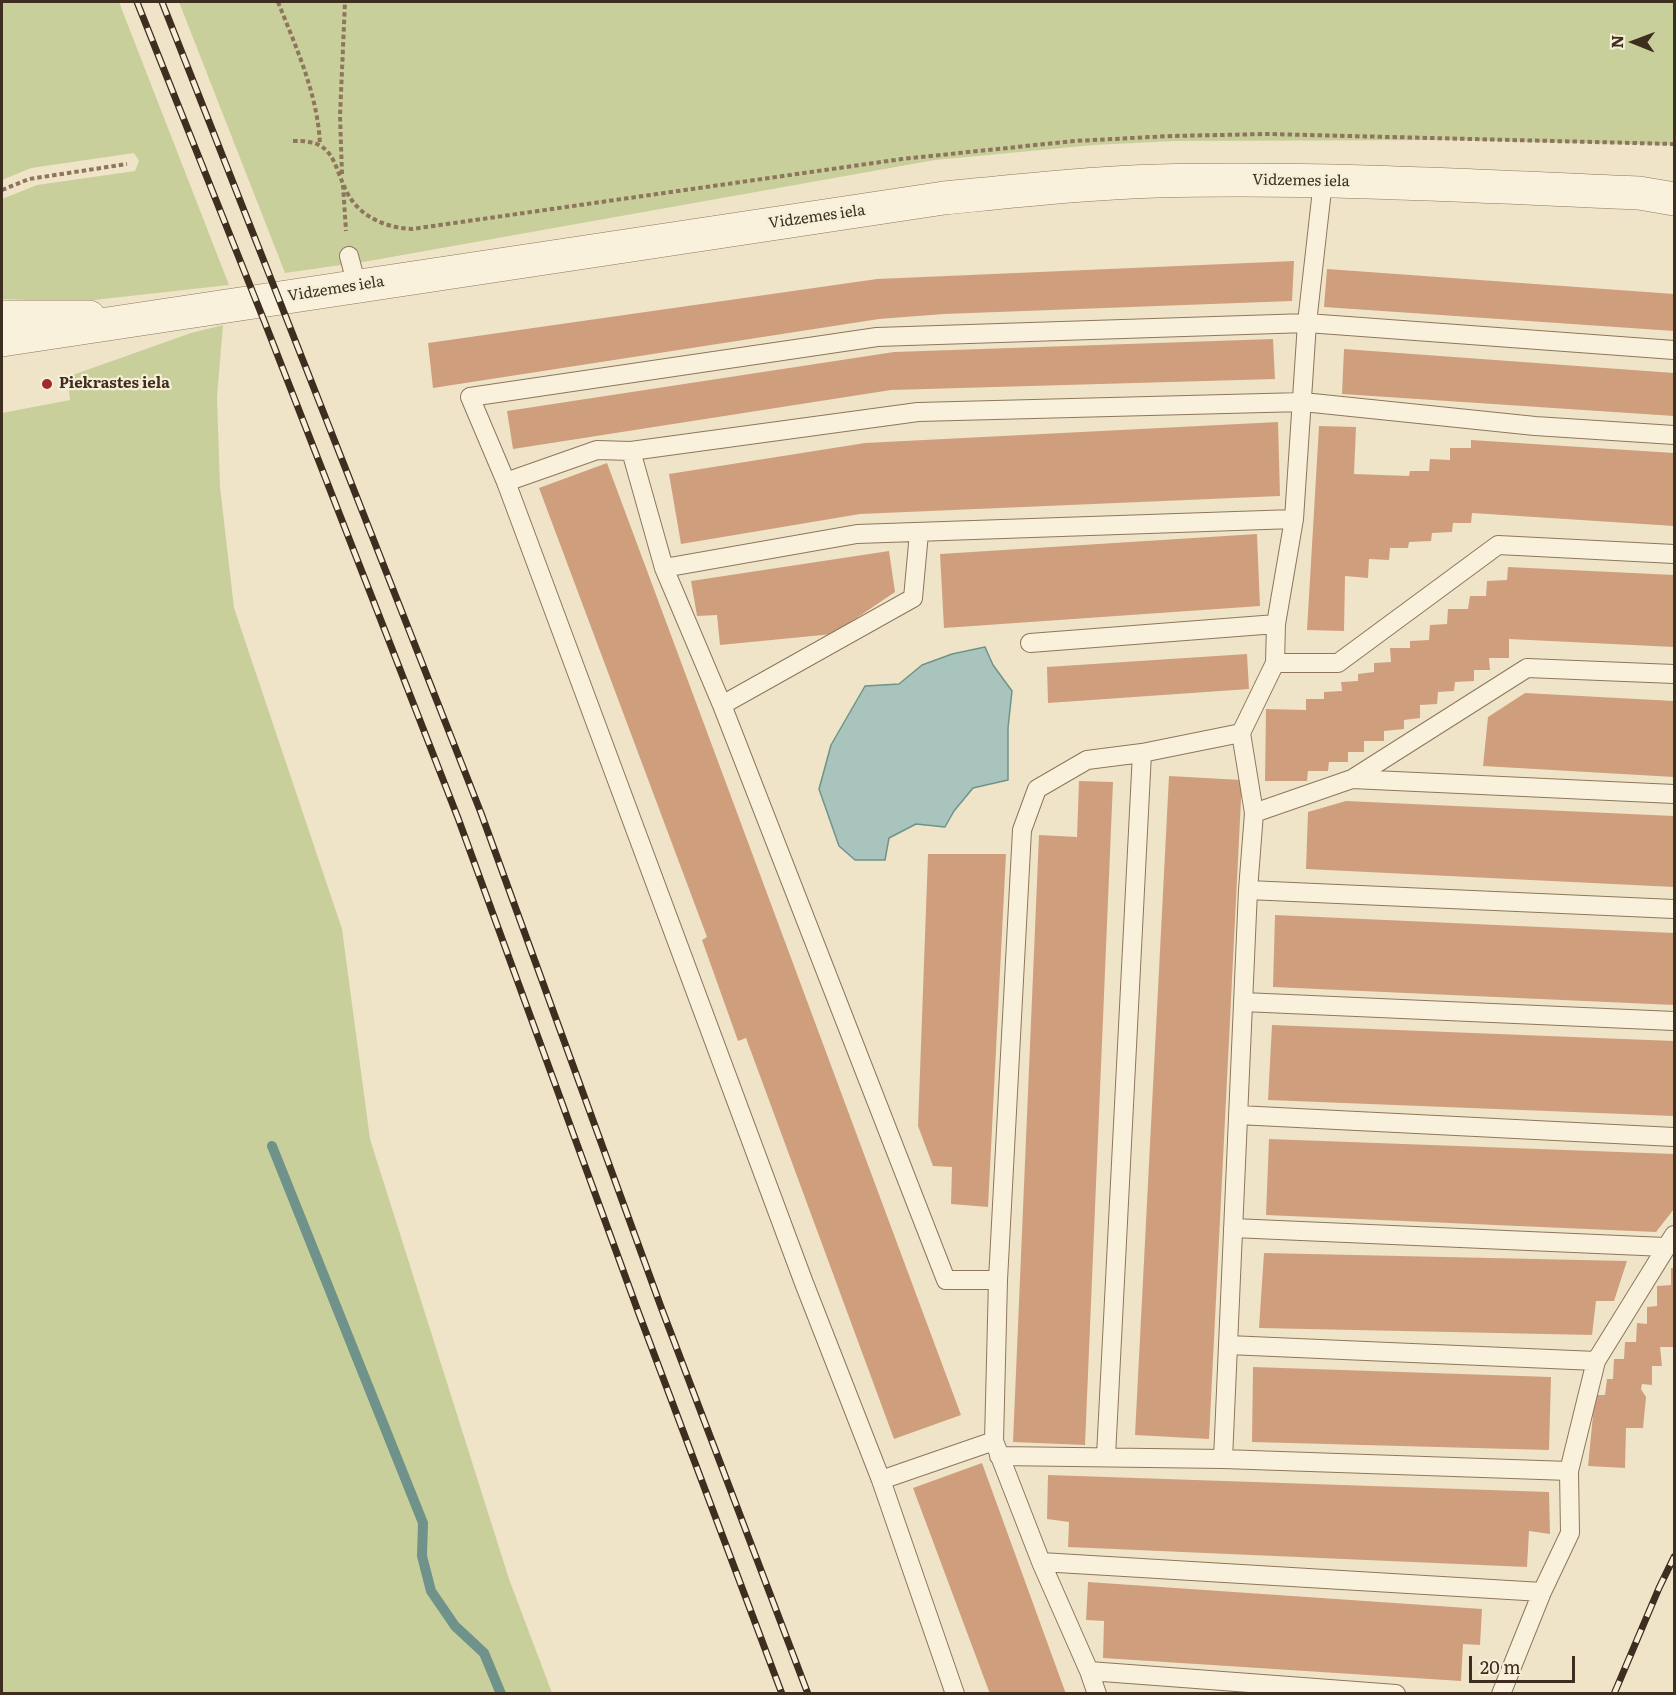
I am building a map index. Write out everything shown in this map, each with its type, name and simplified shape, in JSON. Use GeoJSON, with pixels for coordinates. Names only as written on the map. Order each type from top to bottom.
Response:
{"type":"FeatureCollection","features":[{"type":"Feature","properties":{"kind":"street","name":"Vidzemes iela"},"geometry":{"type":"LineString","coordinates":[[2,340],[132,321],[353,271],[944,198],[1048,188],[1155,182],[1323,181],[1639,193],[1674,199]]}},
{"type":"Feature","properties":{"kind":"street","name":"Vidzemes iela"},"geometry":{"type":"LineString","coordinates":[[1639,193],[1674,188]]}},
{"type":"Feature","properties":{"kind":"street"},"geometry":{"type":"LineString","coordinates":[[2,317],[95,318],[132,321]]}},
{"type":"Feature","properties":{"kind":"lane"},"geometry":{"type":"LineString","coordinates":[[1223,1459],[1248,890],[1254,813],[1241,733],[1275,663],[1276,624],[1294,519],[1303,402],[1306,323],[1323,181]]}},
{"type":"Feature","properties":{"kind":"lane"},"geometry":{"type":"LineString","coordinates":[[955,1694],[881,1480],[804,1283],[506,482],[470,396],[877,337],[1306,323],[1674,350]]}},
{"type":"Feature","properties":{"kind":"lane"},"geometry":{"type":"LineString","coordinates":[[506,482],[597,450],[631,452],[918,412],[1303,402],[1535,426],[1674,435]]}},
{"type":"Feature","properties":{"kind":"lane"},"geometry":{"type":"LineString","coordinates":[[631,452],[664,568],[722,705],[946,1280],[998,1280]]}},
{"type":"Feature","properties":{"kind":"lane"},"geometry":{"type":"LineString","coordinates":[[664,568],[857,534],[1294,519]]}},
{"type":"Feature","properties":{"kind":"lane"},"geometry":{"type":"LineString","coordinates":[[722,705],[913,598],[919,533]]}},
{"type":"Feature","properties":{"kind":"lane"},"geometry":{"type":"LineString","coordinates":[[1275,663],[1338,663],[1498,545],[1674,554]]}},
{"type":"Feature","properties":{"kind":"lane"},"geometry":{"type":"LineString","coordinates":[[1030,643],[1276,624]]}},
{"type":"Feature","properties":{"kind":"lane"},"geometry":{"type":"LineString","coordinates":[[1254,813],[1352,779],[1527,668],[1674,674]]}},
{"type":"Feature","properties":{"kind":"lane"},"geometry":{"type":"LineString","coordinates":[[1097,1694],[1041,1562],[997,1449],[998,1280],[1022,830],[1037,789],[1087,760],[1142,753],[1241,733]]}},
{"type":"Feature","properties":{"kind":"lane"},"geometry":{"type":"LineString","coordinates":[[1106,1456],[1142,753]]}},
{"type":"Feature","properties":{"kind":"lane"},"geometry":{"type":"LineString","coordinates":[[1352,779],[1674,794]]}},
{"type":"Feature","properties":{"kind":"lane"},"geometry":{"type":"LineString","coordinates":[[1248,890],[1674,909]]}},
{"type":"Feature","properties":{"kind":"lane"},"geometry":{"type":"LineString","coordinates":[[1243,1002],[1674,1021]]}},
{"type":"Feature","properties":{"kind":"lane"},"geometry":{"type":"LineString","coordinates":[[1238,1115],[1674,1137]]}},
{"type":"Feature","properties":{"kind":"lane"},"geometry":{"type":"LineString","coordinates":[[1233,1228],[1670,1241],[1596,1361],[1569,1471],[1570,1533],[1542,1592],[1501,1694]]}},
{"type":"Feature","properties":{"kind":"lane"},"geometry":{"type":"LineString","coordinates":[[1228,1344],[1596,1361]]}},
{"type":"Feature","properties":{"kind":"lane"},"geometry":{"type":"LineString","coordinates":[[881,1480],[997,1449],[1106,1456],[1569,1471]]}},
{"type":"Feature","properties":{"kind":"lane"},"geometry":{"type":"LineString","coordinates":[[1041,1562],[1542,1592]]}},
{"type":"Feature","properties":{"kind":"lane"},"geometry":{"type":"LineString","coordinates":[[1089,1671],[1396,1694]]}},
{"type":"Feature","properties":{"kind":"path"},"geometry":{"type":"LineString","coordinates":[[278,2],[314,101],[320,127],[320,145]]}},
{"type":"Feature","properties":{"kind":"path"},"geometry":{"type":"LineString","coordinates":[[345,2],[340,155],[353,271]]}},
{"type":"Feature","properties":{"kind":"path"},"geometry":{"type":"LineString","coordinates":[[2,190],[29,179],[127,164]]}},
{"type":"Feature","properties":{"kind":"green space"},"geometry":{"type":"Polygon","coordinates":[[[2,2],[119,2],[229,285],[76,302],[2,299],[2,199],[37,185],[135,171],[139,161],[134,153],[31,168],[2,180],[2,2]]]}},
{"type":"Feature","properties":{"kind":"green space"},"geometry":{"type":"Polygon","coordinates":[[[179,2],[1674,2],[1674,145],[1452,140],[1174,141],[1094,145],[935,160],[369,261],[285,273],[179,2]]]}},
{"type":"Feature","properties":{"kind":"green space"},"geometry":{"type":"Polygon","coordinates":[[[223,325],[217,397],[220,487],[234,608],[342,929],[370,1139],[509,1579],[552,1693],[2,1693],[2,413],[70,400],[67,377],[191,333],[223,325]]]}},
{"type":"Feature","properties":{"kind":"water"},"geometry":{"type":"Polygon","coordinates":[[[985,647],[993,665],[1012,691],[1008,728],[1008,780],[973,788],[954,811],[945,827],[916,824],[889,838],[885,860],[855,860],[839,846],[819,789],[831,745],[865,686],[899,684],[922,665],[952,654],[985,647]]]}},
{"type":"Feature","properties":{"kind":"building"},"geometry":{"type":"Polygon","coordinates":[[[1294,261],[1292,301],[944,314],[879,319],[433,388],[428,343],[877,279],[1294,261]]]}},
{"type":"Feature","properties":{"kind":"building"},"geometry":{"type":"Polygon","coordinates":[[[1327,269],[1674,294],[1674,331],[1324,307],[1327,269]]]}},
{"type":"Feature","properties":{"kind":"building"},"geometry":{"type":"Polygon","coordinates":[[[1273,339],[1275,379],[891,390],[513,449],[507,411],[894,352],[1273,339]]]}},
{"type":"Feature","properties":{"kind":"building"},"geometry":{"type":"Polygon","coordinates":[[[1344,349],[1674,373],[1674,416],[1342,394],[1344,349]]]}},
{"type":"Feature","properties":{"kind":"building"},"geometry":{"type":"Polygon","coordinates":[[[1278,422],[1280,496],[860,514],[681,544],[669,474],[865,443],[1278,422]]]}},
{"type":"Feature","properties":{"kind":"building"},"geometry":{"type":"Polygon","coordinates":[[[1319,426],[1356,427],[1354,474],[1409,476],[1410,471],[1429,471],[1430,459],[1450,460],[1450,448],[1471,448],[1471,440],[1674,453],[1674,526],[1472,513],[1471,523],[1453,523],[1452,532],[1432,533],[1431,541],[1409,542],[1408,548],[1390,548],[1389,560],[1369,559],[1368,578],[1345,576],[1344,631],[1307,630],[1319,426]]]}},
{"type":"Feature","properties":{"kind":"building"},"geometry":{"type":"Polygon","coordinates":[[[607,463],[961,1415],[894,1439],[746,1038],[738,1041],[702,940],[707,937],[539,488],[607,463]]]}},
{"type":"Feature","properties":{"kind":"building"},"geometry":{"type":"Polygon","coordinates":[[[1257,534],[1260,606],[944,628],[940,554],[1257,534]]]}},
{"type":"Feature","properties":{"kind":"building"},"geometry":{"type":"Polygon","coordinates":[[[889,551],[895,592],[833,634],[720,645],[717,615],[697,616],[691,581],[889,551]]]}},
{"type":"Feature","properties":{"kind":"building"},"geometry":{"type":"Polygon","coordinates":[[[1508,567],[1674,575],[1674,647],[1509,639],[1509,658],[1489,658],[1490,670],[1474,670],[1474,681],[1455,682],[1454,691],[1438,692],[1437,704],[1420,705],[1420,718],[1404,720],[1404,729],[1384,731],[1384,741],[1364,741],[1364,752],[1348,752],[1348,762],[1329,762],[1328,771],[1308,771],[1307,781],[1265,781],[1266,709],[1306,710],[1306,699],[1324,699],[1324,692],[1342,691],[1341,682],[1358,681],[1358,674],[1374,672],[1374,663],[1391,662],[1390,648],[1410,648],[1410,641],[1429,640],[1430,625],[1447,624],[1448,609],[1468,609],[1470,596],[1486,596],[1487,581],[1507,580],[1508,567]]]}},
{"type":"Feature","properties":{"kind":"building"},"geometry":{"type":"Polygon","coordinates":[[[1247,654],[1249,689],[1048,703],[1047,667],[1247,654]]]}},
{"type":"Feature","properties":{"kind":"building"},"geometry":{"type":"Polygon","coordinates":[[[1525,693],[1674,701],[1674,777],[1483,766],[1488,717],[1525,693]]]}},
{"type":"Feature","properties":{"kind":"building"},"geometry":{"type":"Polygon","coordinates":[[[1169,776],[1242,780],[1209,1439],[1135,1435],[1169,776]]]}},
{"type":"Feature","properties":{"kind":"building"},"geometry":{"type":"Polygon","coordinates":[[[1079,781],[1113,782],[1085,1445],[1013,1442],[1039,835],[1077,837],[1079,781]]]}},
{"type":"Feature","properties":{"kind":"building"},"geometry":{"type":"Polygon","coordinates":[[[1346,801],[1674,816],[1674,887],[1306,869],[1308,812],[1346,801]]]}},
{"type":"Feature","properties":{"kind":"building"},"geometry":{"type":"Polygon","coordinates":[[[928,854],[1006,854],[988,1207],[951,1204],[952,1167],[933,1166],[918,1126],[928,854]]]}},
{"type":"Feature","properties":{"kind":"building"},"geometry":{"type":"Polygon","coordinates":[[[1275,915],[1674,933],[1674,1005],[1273,987],[1275,915]]]}},
{"type":"Feature","properties":{"kind":"building"},"geometry":{"type":"Polygon","coordinates":[[[1272,1025],[1674,1041],[1674,1116],[1268,1100],[1272,1025]]]}},
{"type":"Feature","properties":{"kind":"building"},"geometry":{"type":"Polygon","coordinates":[[[1269,1139],[1674,1154],[1674,1209],[1656,1232],[1266,1215],[1269,1139]]]}},
{"type":"Feature","properties":{"kind":"building"},"geometry":{"type":"Polygon","coordinates":[[[1264,1253],[1627,1261],[1614,1301],[1596,1301],[1592,1335],[1259,1328],[1264,1253]]]}},
{"type":"Feature","properties":{"kind":"building"},"geometry":{"type":"Polygon","coordinates":[[[1671,1268],[1674,1268],[1674,1347],[1660,1347],[1662,1366],[1652,1366],[1652,1385],[1642,1384],[1641,1389],[1646,1397],[1643,1428],[1626,1428],[1625,1468],[1588,1466],[1595,1395],[1605,1395],[1607,1379],[1613,1379],[1614,1359],[1624,1359],[1625,1342],[1636,1342],[1637,1323],[1647,1324],[1647,1307],[1657,1306],[1657,1286],[1671,1285],[1671,1268]]]}},
{"type":"Feature","properties":{"kind":"building"},"geometry":{"type":"Polygon","coordinates":[[[1253,1367],[1551,1377],[1549,1450],[1252,1442],[1253,1367]]]}},
{"type":"Feature","properties":{"kind":"building"},"geometry":{"type":"Polygon","coordinates":[[[982,1463],[1066,1694],[990,1694],[913,1488],[982,1463]]]}},
{"type":"Feature","properties":{"kind":"building"},"geometry":{"type":"Polygon","coordinates":[[[1048,1475],[1549,1492],[1550,1534],[1529,1531],[1527,1567],[1068,1547],[1069,1522],[1047,1519],[1048,1475]]]}},
{"type":"Feature","properties":{"kind":"building"},"geometry":{"type":"Polygon","coordinates":[[[1088,1582],[1482,1609],[1480,1645],[1463,1644],[1461,1681],[1103,1658],[1104,1621],[1086,1620],[1088,1582]]]}},
{"type":"Feature","properties":{"kind":"waterway"},"geometry":{"type":"LineString","coordinates":[[272,1146],[423,1523],[422,1556],[431,1591],[455,1626],[484,1653],[501,1694]]}},
{"type":"Feature","properties":{"kind":"railway"},"geometry":{"type":"LineString","coordinates":[[137,2],[458,818],[639,1314],[782,1694]]}},
{"type":"Feature","properties":{"kind":"railway"},"geometry":{"type":"LineString","coordinates":[[162,2],[481,813],[661,1307],[808,1694]]}},
{"type":"Feature","properties":{"kind":"railway"},"geometry":{"type":"LineString","coordinates":[[1614,1694],[1674,1557]]}},
{"type":"Feature","properties":{"kind":"place","name":"Piekrastes iela"},"geometry":{"type":"Point","coordinates":[47,384]}}]}
